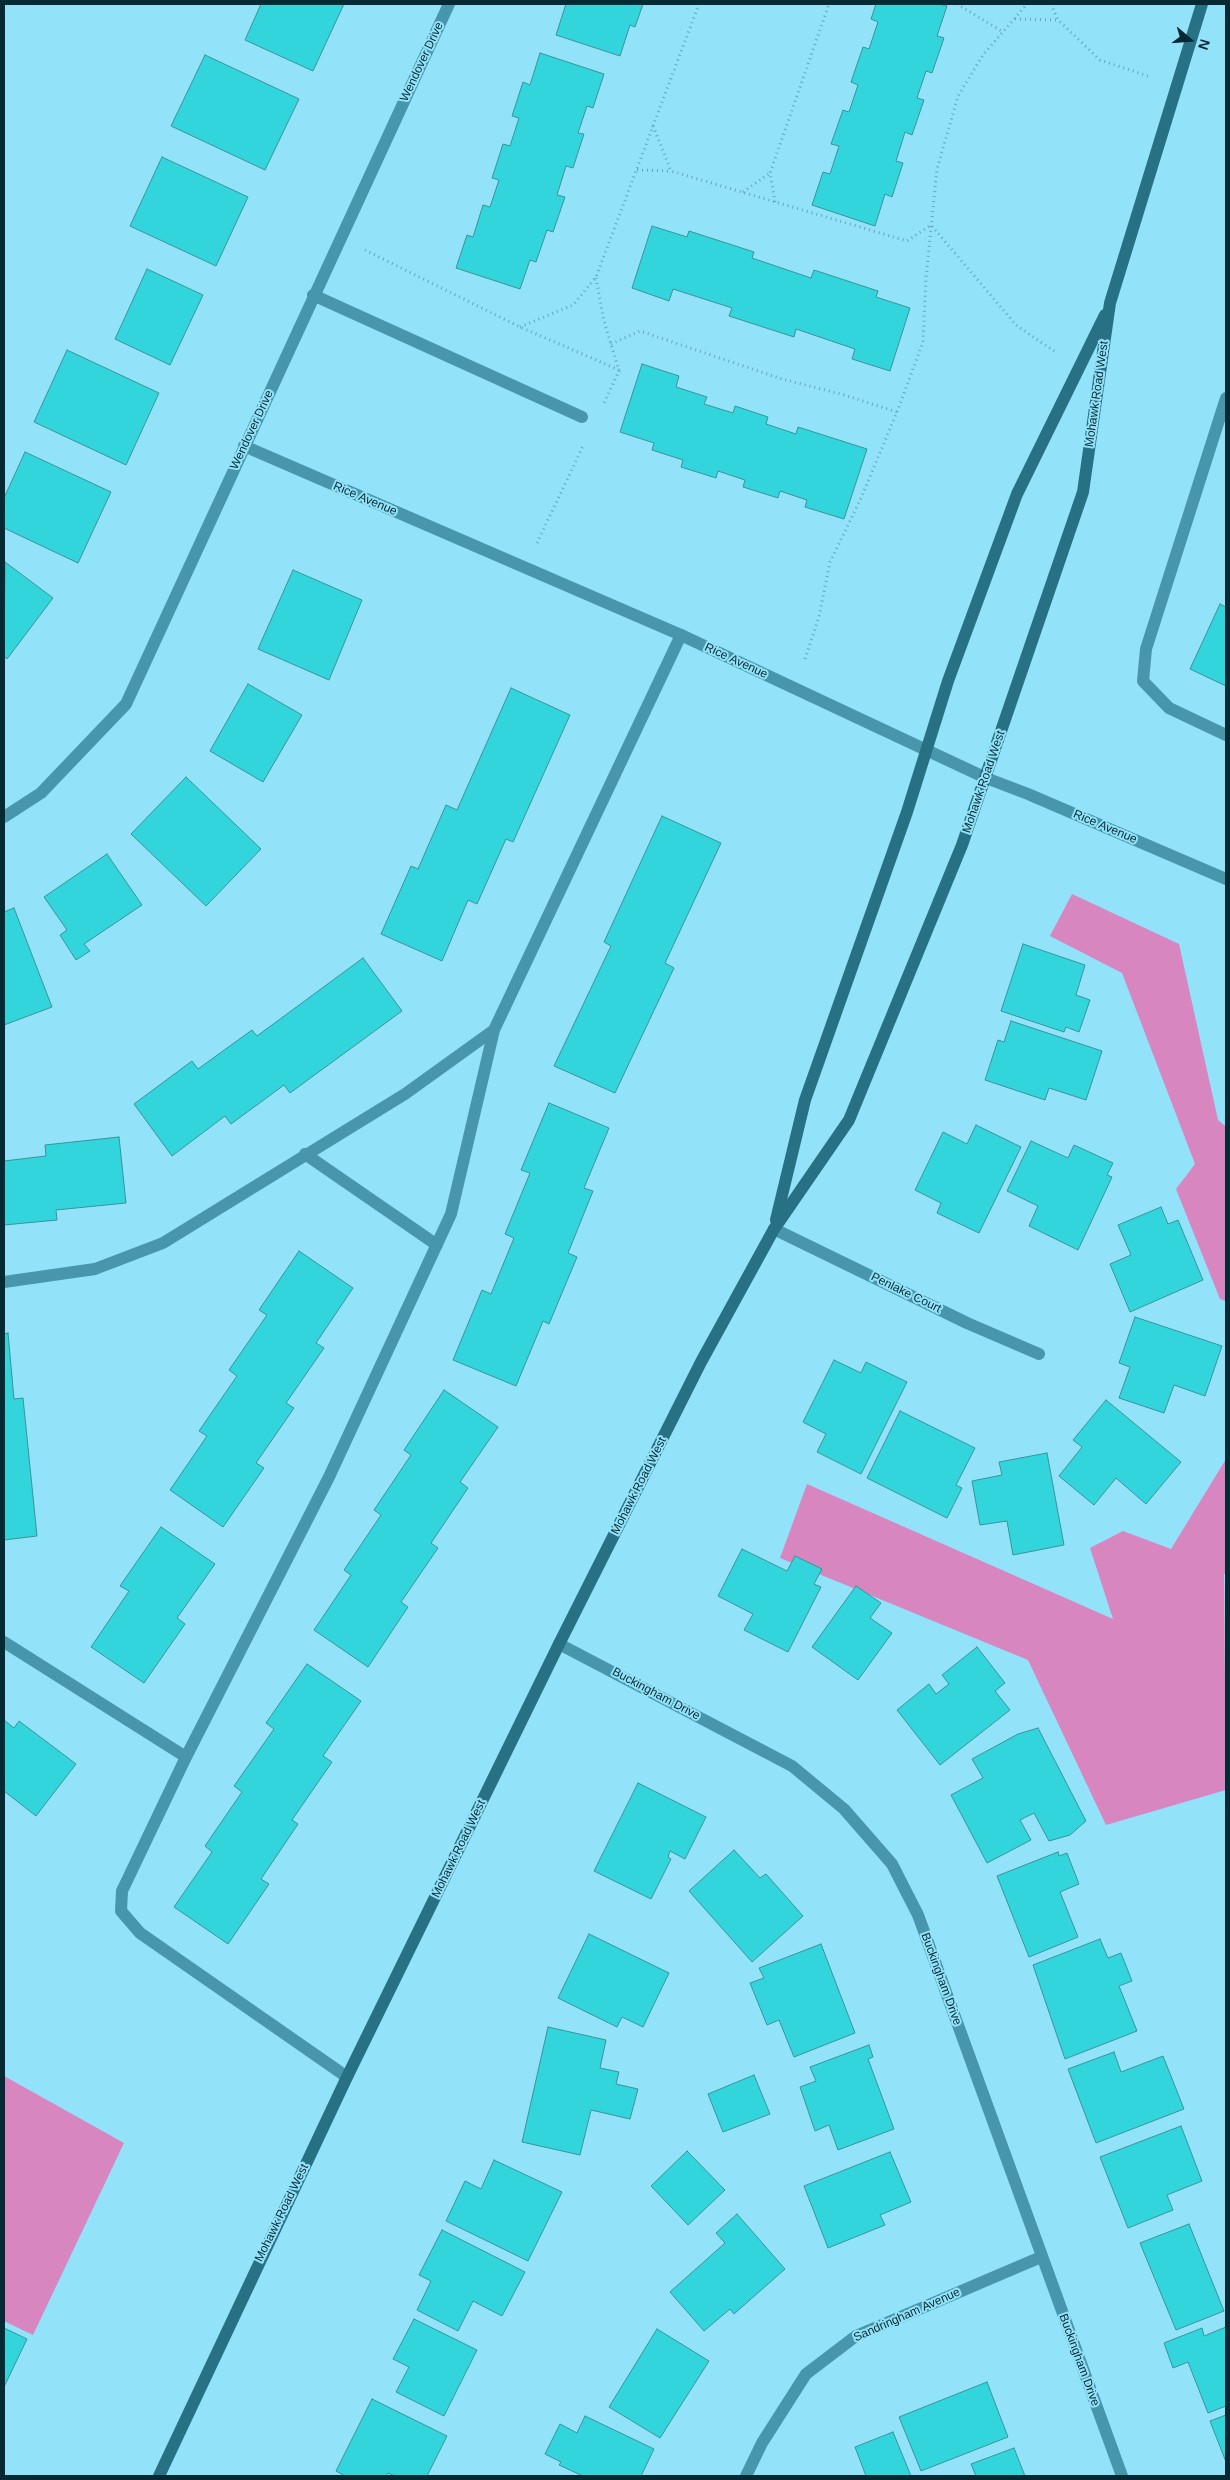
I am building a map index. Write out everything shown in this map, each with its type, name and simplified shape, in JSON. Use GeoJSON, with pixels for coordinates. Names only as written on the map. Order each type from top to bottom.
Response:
{"type":"FeatureCollection","features":[{"type":"Feature","properties":{"kind":"main road","name":"Mohawk Road West"},"geometry":{"type":"LineString","coordinates":[[159,2476],[347,2077],[559,1644],[701,1362],[774,1229],[849,1120],[938,907],[986,778],[1083,492],[1110,304],[1202,4]]}},
{"type":"Feature","properties":{"kind":"main road","name":"Mohawk Road West"},"geometry":{"type":"LineString","coordinates":[[774,1229],[806,1100],[906,812],[948,681],[1017,494],[1110,304]]}},
{"type":"Feature","properties":{"kind":"street","name":"Wendover Drive"},"geometry":{"type":"LineString","coordinates":[[4,817],[41,793],[126,704],[313,295],[449,4]]}},
{"type":"Feature","properties":{"kind":"street"},"geometry":{"type":"LineString","coordinates":[[313,295],[582,417]]}},
{"type":"Feature","properties":{"kind":"street"},"geometry":{"type":"LineString","coordinates":[[1226,398],[1146,649],[1143,681],[1169,708],[1226,735]]}},
{"type":"Feature","properties":{"kind":"street","name":"Rice Avenue"},"geometry":{"type":"LineString","coordinates":[[244,446],[681,635],[986,778],[1028,794],[1226,879]]}},
{"type":"Feature","properties":{"kind":"street"},"geometry":{"type":"LineString","coordinates":[[347,2077],[140,1933],[121,1911],[122,1891],[186,1757],[329,1477],[451,1214],[494,1030],[681,635]]}},
{"type":"Feature","properties":{"kind":"street"},"geometry":{"type":"LineString","coordinates":[[4,1282],[95,1269],[162,1243],[405,1094],[494,1030]]}},
{"type":"Feature","properties":{"kind":"street"},"geometry":{"type":"LineString","coordinates":[[305,1154],[437,1245]]}},
{"type":"Feature","properties":{"kind":"street","name":"Penlake Court"},"geometry":{"type":"LineString","coordinates":[[774,1229],[967,1323],[1039,1354]]}},
{"type":"Feature","properties":{"kind":"street"},"geometry":{"type":"LineString","coordinates":[[4,1642],[186,1757]]}},
{"type":"Feature","properties":{"kind":"street","name":"Buckingham Drive"},"geometry":{"type":"LineString","coordinates":[[559,1644],[792,1766],[844,1809],[892,1864],[918,1915],[1122,2476]]}},
{"type":"Feature","properties":{"kind":"street","name":"Sandringham Avenue"},"geometry":{"type":"LineString","coordinates":[[746,2476],[762,2443],[806,2374],[856,2336],[1041,2257]]}},
{"type":"Feature","properties":{"kind":"path"},"geometry":{"type":"LineString","coordinates":[[520,327],[573,305],[596,278],[699,4]]}},
{"type":"Feature","properties":{"kind":"path"},"geometry":{"type":"LineString","coordinates":[[775,202],[770,173],[829,4]]}},
{"type":"Feature","properties":{"kind":"path"},"geometry":{"type":"LineString","coordinates":[[957,4],[1003,32]]}},
{"type":"Feature","properties":{"kind":"path"},"geometry":{"type":"LineString","coordinates":[[795,689],[819,617],[830,562],[861,498],[897,412],[923,342],[926,278],[938,169],[958,96],[983,55],[1028,4]]}},
{"type":"Feature","properties":{"kind":"path"},"geometry":{"type":"LineString","coordinates":[[1051,4],[1058,20],[1100,60],[1176,86]]}},
{"type":"Feature","properties":{"kind":"path"},"geometry":{"type":"LineString","coordinates":[[1015,19],[1058,20]]}},
{"type":"Feature","properties":{"kind":"path"},"geometry":{"type":"LineString","coordinates":[[653,126],[671,171]]}},
{"type":"Feature","properties":{"kind":"path"},"geometry":{"type":"LineString","coordinates":[[637,170],[671,171],[907,241],[931,224]]}},
{"type":"Feature","properties":{"kind":"path"},"geometry":{"type":"LineString","coordinates":[[743,192],[770,173]]}},
{"type":"Feature","properties":{"kind":"path"},"geometry":{"type":"LineString","coordinates":[[931,224],[1016,325],[1079,368]]}},
{"type":"Feature","properties":{"kind":"path"},"geometry":{"type":"LineString","coordinates":[[340,238],[520,327],[619,371]]}},
{"type":"Feature","properties":{"kind":"path"},"geometry":{"type":"LineString","coordinates":[[611,344],[640,331],[782,379],[844,395],[897,412]]}},
{"type":"Feature","properties":{"kind":"shaded area"},"geometry":{"type":"Polygon","coordinates":[[[1072,894],[1179,944],[1218,1120],[1226,1127],[1226,1301],[1220,1299],[1176,1189],[1195,1164],[1122,973],[1050,936],[1072,894]]]}},
{"type":"Feature","properties":{"kind":"shaded area"},"geometry":{"type":"Polygon","coordinates":[[[1226,1459],[1226,1574],[1224,1574],[1226,1790],[1106,1825],[1028,1660],[780,1558],[807,1484],[1113,1619],[1090,1548],[1123,1531],[1171,1549],[1226,1459]]]}},
{"type":"Feature","properties":{"kind":"shaded area"},"geometry":{"type":"Polygon","coordinates":[[[4,2076],[124,2143],[33,2335],[4,2321],[4,2076]]]}},
{"type":"Feature","properties":{"kind":"building"},"geometry":{"type":"Polygon","coordinates":[[[261,4],[344,4],[313,71],[245,40],[261,4]]]}},
{"type":"Feature","properties":{"kind":"building"},"geometry":{"type":"Polygon","coordinates":[[[566,4],[643,4],[635,27],[630,25],[620,56],[556,35],[566,4]]]}},
{"type":"Feature","properties":{"kind":"building"},"geometry":{"type":"Polygon","coordinates":[[[876,4],[938,4],[947,6],[937,36],[944,38],[932,73],[926,71],[917,98],[924,100],[912,135],[905,132],[896,161],[903,163],[892,197],[885,194],[875,226],[812,205],[823,172],[830,174],[839,146],[831,144],[843,110],[849,112],[858,85],[851,82],[863,47],[869,49],[878,22],[871,19],[876,4]]]}},
{"type":"Feature","properties":{"kind":"building"},"geometry":{"type":"Polygon","coordinates":[[[540,53],[604,74],[593,108],[587,106],[578,133],[584,134],[573,168],[566,166],[557,195],[565,197],[553,232],[547,230],[536,262],[530,260],[520,289],[456,268],[467,235],[473,237],[483,205],[490,207],[499,180],[492,178],[503,144],[510,146],[519,118],[512,116],[523,82],[530,85],[540,53]]]}},
{"type":"Feature","properties":{"kind":"building"},"geometry":{"type":"Polygon","coordinates":[[[205,55],[299,99],[265,170],[171,126],[205,55]]]}},
{"type":"Feature","properties":{"kind":"building"},"geometry":{"type":"Polygon","coordinates":[[[162,157],[248,197],[216,266],[130,226],[162,157]]]}},
{"type":"Feature","properties":{"kind":"building"},"geometry":{"type":"Polygon","coordinates":[[[652,226],[687,237],[689,231],[754,252],[752,258],[811,278],[814,270],[878,291],[876,297],[910,308],[890,371],[852,359],[855,349],[796,329],[794,337],[729,316],[732,308],[673,289],[669,301],[632,288],[652,226]]]}},
{"type":"Feature","properties":{"kind":"building"},"geometry":{"type":"Polygon","coordinates":[[[147,269],[203,295],[170,365],[115,339],[147,269]]]}},
{"type":"Feature","properties":{"kind":"building"},"geometry":{"type":"Polygon","coordinates":[[[67,350],[159,393],[126,465],[34,422],[67,350]]]}},
{"type":"Feature","properties":{"kind":"building"},"geometry":{"type":"Polygon","coordinates":[[[642,364],[679,376],[676,387],[707,397],[704,404],[733,413],[735,406],[768,417],[766,424],[796,434],[798,427],[867,449],[844,519],[805,507],[807,500],[780,491],[778,498],[743,487],[745,480],[718,471],[716,478],[681,467],[683,460],[652,450],[654,443],[620,432],[642,364]]]}},
{"type":"Feature","properties":{"kind":"building"},"geometry":{"type":"Polygon","coordinates":[[[25,452],[111,492],[78,563],[4,528],[4,498],[25,452]]]}},
{"type":"Feature","properties":{"kind":"building"},"geometry":{"type":"Polygon","coordinates":[[[5,562],[53,598],[7,659],[4,656],[5,562]]]}},
{"type":"Feature","properties":{"kind":"building"},"geometry":{"type":"Polygon","coordinates":[[[293,570],[362,600],[329,680],[258,649],[293,570]]]}},
{"type":"Feature","properties":{"kind":"building"},"geometry":{"type":"Polygon","coordinates":[[[1220,604],[1226,607],[1226,686],[1190,669],[1220,604]]]}},
{"type":"Feature","properties":{"kind":"building"},"geometry":{"type":"Polygon","coordinates":[[[248,684],[302,715],[263,782],[210,751],[248,684]]]}},
{"type":"Feature","properties":{"kind":"building"},"geometry":{"type":"Polygon","coordinates":[[[511,688],[570,715],[513,842],[506,839],[477,904],[468,900],[442,961],[381,934],[411,866],[418,869],[446,805],[457,810],[511,688]]]}},
{"type":"Feature","properties":{"kind":"building"},"geometry":{"type":"Polygon","coordinates":[[[186,777],[261,849],[206,906],[131,834],[186,777]]]}},
{"type":"Feature","properties":{"kind":"building"},"geometry":{"type":"Polygon","coordinates":[[[662,816],[721,843],[665,963],[674,968],[615,1093],[554,1066],[611,946],[604,942],[662,816]]]}},
{"type":"Feature","properties":{"kind":"building"},"geometry":{"type":"Polygon","coordinates":[[[107,854],[142,905],[84,944],[90,951],[76,960],[60,935],[67,930],[44,897],[107,854]]]}},
{"type":"Feature","properties":{"kind":"building"},"geometry":{"type":"Polygon","coordinates":[[[14,908],[52,1007],[4,1025],[4,912],[14,908]]]}},
{"type":"Feature","properties":{"kind":"building"},"geometry":{"type":"Polygon","coordinates":[[[1023,944],[1085,965],[1076,995],[1090,1000],[1079,1032],[1066,1027],[1064,1032],[1001,1011],[1023,944]]]}},
{"type":"Feature","properties":{"kind":"building"},"geometry":{"type":"Polygon","coordinates":[[[363,958],[402,1011],[290,1093],[284,1085],[231,1124],[225,1116],[172,1156],[134,1104],[192,1061],[198,1069],[252,1030],[257,1036],[363,958]]]}},
{"type":"Feature","properties":{"kind":"building"},"geometry":{"type":"Polygon","coordinates":[[[1011,1021],[1102,1051],[1086,1100],[1049,1088],[1045,1100],[985,1080],[998,1040],[1004,1042],[1011,1021]]]}},
{"type":"Feature","properties":{"kind":"building"},"geometry":{"type":"Polygon","coordinates":[[[549,1103],[609,1128],[584,1188],[593,1191],[568,1253],[577,1257],[549,1324],[543,1321],[516,1386],[453,1360],[482,1290],[491,1294],[514,1238],[505,1234],[530,1173],[521,1170],[549,1103]]]}},
{"type":"Feature","properties":{"kind":"building"},"geometry":{"type":"Polygon","coordinates":[[[976,1125],[1021,1147],[979,1233],[937,1213],[941,1203],[915,1190],[943,1132],[967,1144],[976,1125]]]}},
{"type":"Feature","properties":{"kind":"building"},"geometry":{"type":"Polygon","coordinates":[[[119,1137],[126,1203],[56,1210],[57,1220],[4,1225],[4,1161],[46,1156],[45,1145],[119,1137]]]}},
{"type":"Feature","properties":{"kind":"building"},"geometry":{"type":"Polygon","coordinates":[[[1031,1141],[1068,1158],[1074,1145],[1113,1163],[1107,1175],[1112,1177],[1078,1250],[1029,1226],[1038,1206],[1007,1191],[1031,1141]]]}},
{"type":"Feature","properties":{"kind":"building"},"geometry":{"type":"Polygon","coordinates":[[[1161,1207],[1168,1224],[1178,1220],[1203,1280],[1130,1312],[1110,1264],[1131,1255],[1118,1225],[1161,1207]]]}},
{"type":"Feature","properties":{"kind":"building"},"geometry":{"type":"Polygon","coordinates":[[[299,1251],[353,1288],[316,1343],[324,1348],[286,1403],[294,1408],[256,1463],[264,1468],[223,1527],[170,1490],[207,1436],[199,1431],[237,1376],[229,1370],[267,1315],[259,1310],[299,1251]]]}},
{"type":"Feature","properties":{"kind":"building"},"geometry":{"type":"Polygon","coordinates":[[[1135,1317],[1222,1346],[1205,1396],[1174,1385],[1164,1413],[1119,1398],[1130,1367],[1119,1363],[1135,1317]]]}},
{"type":"Feature","properties":{"kind":"building"},"geometry":{"type":"Polygon","coordinates":[[[8,1333],[14,1399],[23,1398],[37,1536],[4,1540],[4,1334],[8,1333]]]}},
{"type":"Feature","properties":{"kind":"building"},"geometry":{"type":"Polygon","coordinates":[[[834,1360],[861,1373],[866,1362],[907,1382],[861,1474],[817,1452],[826,1434],[803,1422],[834,1360]]]}},
{"type":"Feature","properties":{"kind":"building"},"geometry":{"type":"Polygon","coordinates":[[[444,1390],[498,1427],[460,1482],[468,1488],[431,1543],[438,1548],[401,1602],[408,1607],[368,1667],[314,1630],[351,1575],[344,1570],[381,1515],[374,1510],[411,1455],[404,1450],[444,1390]]]}},
{"type":"Feature","properties":{"kind":"building"},"geometry":{"type":"Polygon","coordinates":[[[1106,1400],[1181,1462],[1146,1504],[1116,1478],[1094,1505],[1059,1476],[1082,1447],[1073,1440],[1106,1400]]]}},
{"type":"Feature","properties":{"kind":"building"},"geometry":{"type":"Polygon","coordinates":[[[900,1411],[975,1448],[956,1485],[962,1488],[947,1518],[867,1478],[900,1411]]]}},
{"type":"Feature","properties":{"kind":"building"},"geometry":{"type":"Polygon","coordinates":[[[1047,1453],[1064,1545],[1013,1555],[1007,1521],[980,1525],[972,1481],[1002,1475],[999,1462],[1047,1453]]]}},
{"type":"Feature","properties":{"kind":"building"},"geometry":{"type":"Polygon","coordinates":[[[161,1527],[215,1564],[177,1618],[185,1624],[144,1683],[91,1647],[129,1591],[120,1586],[161,1527]]]}},
{"type":"Feature","properties":{"kind":"building"},"geometry":{"type":"Polygon","coordinates":[[[742,1549],[787,1571],[795,1556],[822,1569],[814,1584],[821,1587],[788,1652],[744,1630],[753,1614],[718,1596],[742,1549]]]}},
{"type":"Feature","properties":{"kind":"building"},"geometry":{"type":"Polygon","coordinates":[[[856,1586],[881,1603],[870,1618],[892,1633],[858,1680],[812,1647],[856,1586]]]}},
{"type":"Feature","properties":{"kind":"building"},"geometry":{"type":"Polygon","coordinates":[[[977,1647],[1005,1683],[995,1691],[1010,1710],[940,1765],[897,1710],[929,1684],[936,1694],[949,1684],[942,1675],[977,1647]]]}},
{"type":"Feature","properties":{"kind":"building"},"geometry":{"type":"Polygon","coordinates":[[[307,1664],[361,1701],[323,1756],[332,1762],[292,1820],[298,1824],[261,1879],[269,1884],[228,1944],[174,1907],[212,1852],[205,1846],[242,1792],[234,1786],[274,1729],[266,1723],[307,1664]]]}},
{"type":"Feature","properties":{"kind":"building"},"geometry":{"type":"Polygon","coordinates":[[[4,1720],[14,1728],[19,1721],[76,1764],[36,1816],[4,1791],[4,1720]]]}},
{"type":"Feature","properties":{"kind":"building"},"geometry":{"type":"Polygon","coordinates":[[[1038,1728],[1086,1821],[1070,1835],[1049,1841],[1034,1813],[1020,1820],[1031,1840],[987,1863],[951,1795],[983,1778],[972,1759],[1018,1734],[1038,1728]]]}},
{"type":"Feature","properties":{"kind":"building"},"geometry":{"type":"Polygon","coordinates":[[[638,1783],[706,1817],[685,1859],[670,1851],[668,1857],[671,1859],[651,1899],[594,1871],[638,1783]]]}},
{"type":"Feature","properties":{"kind":"building"},"geometry":{"type":"Polygon","coordinates":[[[734,1850],[760,1878],[766,1874],[803,1916],[752,1962],[689,1891],[734,1850]]]}},
{"type":"Feature","properties":{"kind":"building"},"geometry":{"type":"Polygon","coordinates":[[[1058,1852],[1059,1856],[1067,1853],[1079,1884],[1060,1892],[1078,1937],[1029,1957],[997,1876],[1058,1852]]]}},
{"type":"Feature","properties":{"kind":"building"},"geometry":{"type":"Polygon","coordinates":[[[589,1934],[669,1973],[643,2027],[622,2017],[617,2027],[558,1998],[589,1934]]]}},
{"type":"Feature","properties":{"kind":"building"},"geometry":{"type":"Polygon","coordinates":[[[1100,1939],[1108,1958],[1121,1953],[1132,1981],[1119,1986],[1137,2031],[1065,2059],[1033,1965],[1100,1939]]]}},
{"type":"Feature","properties":{"kind":"building"},"geometry":{"type":"Polygon","coordinates":[[[821,1944],[855,2033],[794,2057],[779,2020],[767,2025],[750,1983],[764,1978],[759,1968],[821,1944]]]}},
{"type":"Feature","properties":{"kind":"building"},"geometry":{"type":"Polygon","coordinates":[[[548,2027],[606,2040],[600,2068],[619,2072],[616,2084],[638,2089],[630,2119],[591,2110],[580,2155],[522,2142],[548,2027]]]}},
{"type":"Feature","properties":{"kind":"building"},"geometry":{"type":"Polygon","coordinates":[[[869,2045],[873,2057],[868,2059],[894,2129],[838,2150],[829,2125],[815,2131],[800,2087],[816,2081],[810,2067],[869,2045]]]}},
{"type":"Feature","properties":{"kind":"building"},"geometry":{"type":"Polygon","coordinates":[[[1114,2052],[1121,2072],[1163,2056],[1184,2109],[1096,2143],[1068,2069],[1114,2052]]]}},
{"type":"Feature","properties":{"kind":"building"},"geometry":{"type":"Polygon","coordinates":[[[754,2075],[770,2114],[723,2132],[708,2094],[754,2075]]]}},
{"type":"Feature","properties":{"kind":"building"},"geometry":{"type":"Polygon","coordinates":[[[1181,2126],[1202,2181],[1167,2195],[1173,2210],[1128,2228],[1100,2157],[1181,2126]]]}},
{"type":"Feature","properties":{"kind":"building"},"geometry":{"type":"Polygon","coordinates":[[[687,2151],[725,2190],[688,2225],[651,2186],[687,2151]]]}},
{"type":"Feature","properties":{"kind":"building"},"geometry":{"type":"Polygon","coordinates":[[[890,2152],[911,2202],[880,2215],[885,2225],[828,2248],[804,2186],[890,2152]]]}},
{"type":"Feature","properties":{"kind":"building"},"geometry":{"type":"Polygon","coordinates":[[[494,2160],[562,2192],[528,2261],[446,2221],[465,2181],[481,2189],[494,2160]]]}},
{"type":"Feature","properties":{"kind":"building"},"geometry":{"type":"Polygon","coordinates":[[[737,2214],[785,2269],[734,2314],[730,2309],[704,2331],[670,2292],[725,2243],[716,2233],[737,2214]]]}},
{"type":"Feature","properties":{"kind":"building"},"geometry":{"type":"Polygon","coordinates":[[[1189,2224],[1224,2311],[1176,2330],[1140,2243],[1189,2224]]]}},
{"type":"Feature","properties":{"kind":"building"},"geometry":{"type":"Polygon","coordinates":[[[442,2230],[525,2272],[502,2316],[473,2301],[458,2331],[417,2310],[431,2281],[419,2275],[442,2230]]]}},
{"type":"Feature","properties":{"kind":"building"},"geometry":{"type":"Polygon","coordinates":[[[414,2319],[477,2350],[444,2416],[396,2392],[409,2367],[393,2359],[414,2319]]]}},
{"type":"Feature","properties":{"kind":"building"},"geometry":{"type":"Polygon","coordinates":[[[1226,2327],[1226,2406],[1208,2413],[1188,2362],[1173,2368],[1164,2343],[1202,2328],[1204,2336],[1226,2327]]]}},
{"type":"Feature","properties":{"kind":"building"},"geometry":{"type":"Polygon","coordinates":[[[4,2328],[27,2339],[4,2387],[4,2328]]]}},
{"type":"Feature","properties":{"kind":"building"},"geometry":{"type":"Polygon","coordinates":[[[657,2329],[709,2361],[660,2438],[609,2407],[657,2329]]]}},
{"type":"Feature","properties":{"kind":"building"},"geometry":{"type":"Polygon","coordinates":[[[987,2382],[1008,2437],[921,2471],[899,2417],[987,2382]]]}},
{"type":"Feature","properties":{"kind":"building"},"geometry":{"type":"Polygon","coordinates":[[[372,2399],[447,2436],[427,2476],[395,2476],[388,2473],[386,2476],[345,2476],[336,2471],[372,2399]]]}},
{"type":"Feature","properties":{"kind":"building"},"geometry":{"type":"Polygon","coordinates":[[[1226,2415],[1226,2462],[1210,2421],[1226,2415]]]}},
{"type":"Feature","properties":{"kind":"building"},"geometry":{"type":"Polygon","coordinates":[[[585,2416],[654,2449],[641,2476],[583,2476],[559,2465],[561,2462],[545,2454],[560,2424],[577,2433],[585,2416]]]}},
{"type":"Feature","properties":{"kind":"building"},"geometry":{"type":"Polygon","coordinates":[[[893,2432],[911,2476],[866,2476],[855,2447],[893,2432]]]}},
{"type":"Feature","properties":{"kind":"building"},"geometry":{"type":"Polygon","coordinates":[[[1014,2448],[1025,2476],[976,2476],[971,2464],[1014,2448]]]}}]}
